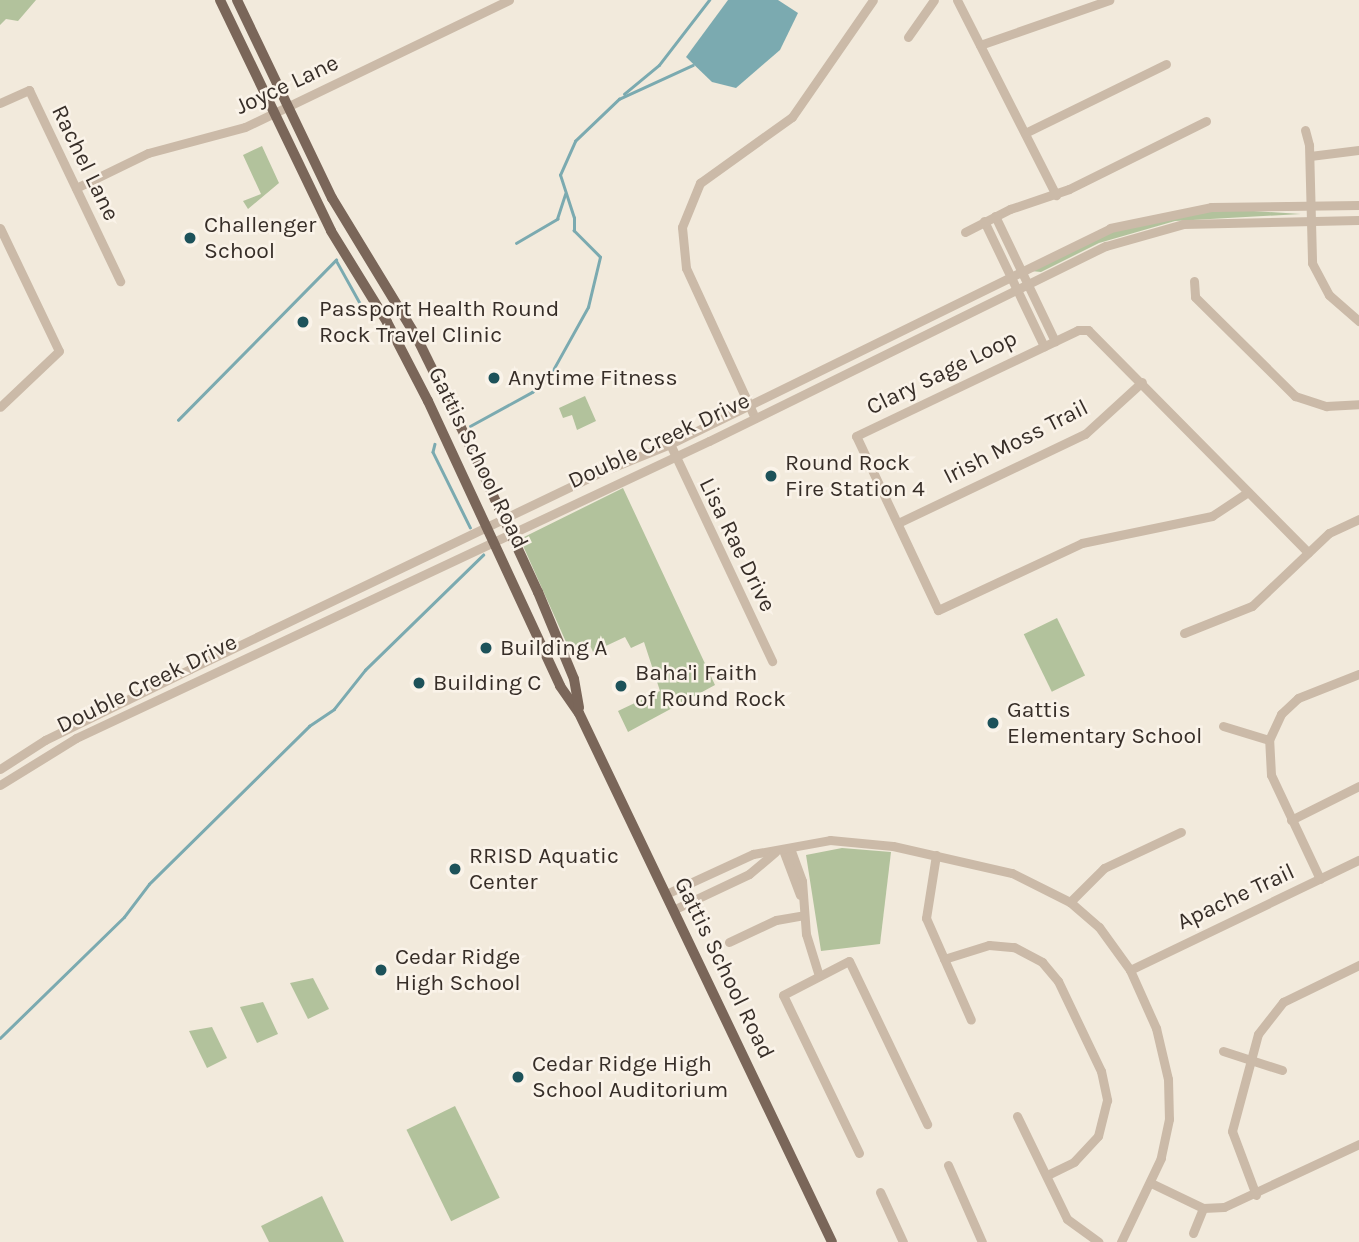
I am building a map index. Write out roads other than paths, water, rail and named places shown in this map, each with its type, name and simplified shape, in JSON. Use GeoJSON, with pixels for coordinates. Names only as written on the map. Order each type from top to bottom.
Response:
{"type":"FeatureCollection","features":[{"type":"Feature","properties":{"kind":"main road","name":"Gattis School Road"},"geometry":{"type":"LineString","coordinates":[[220,0],[331,232],[387,322],[494,539],[560,686],[579,713],[832,1242]]}},
{"type":"Feature","properties":{"kind":"main road","name":"Gattis School Road"},"geometry":{"type":"LineString","coordinates":[[237,0],[332,198],[416,336],[510,532],[574,679],[579,713]]}},
{"type":"Feature","properties":{"kind":"street","name":"Joyce Lane"},"geometry":{"type":"LineString","coordinates":[[76,188],[149,153],[225,135],[509,0]]}},
{"type":"Feature","properties":{"kind":"street"},"geometry":{"type":"LineString","coordinates":[[755,418],[685,268],[682,227],[700,183],[792,117],[873,0]]}},
{"type":"Feature","properties":{"kind":"street"},"geometry":{"type":"LineString","coordinates":[[908,37],[934,0]]}},
{"type":"Feature","properties":{"kind":"street"},"geometry":{"type":"LineString","coordinates":[[957,0],[1056,195]]}},
{"type":"Feature","properties":{"kind":"street"},"geometry":{"type":"LineString","coordinates":[[980,45],[1109,0]]}},
{"type":"Feature","properties":{"kind":"street"},"geometry":{"type":"LineString","coordinates":[[1025,133],[1166,64]]}},
{"type":"Feature","properties":{"kind":"street","name":"Rachel Lane"},"geometry":{"type":"LineString","coordinates":[[0,103],[29,90],[120,281]]}},
{"type":"Feature","properties":{"kind":"street"},"geometry":{"type":"LineString","coordinates":[[965,232],[995,216],[1056,195],[1206,121]]}},
{"type":"Feature","properties":{"kind":"street"},"geometry":{"type":"LineString","coordinates":[[1305,130],[1310,156],[1308,223],[1317,275],[1329,295],[1359,321]]}},
{"type":"Feature","properties":{"kind":"street"},"geometry":{"type":"LineString","coordinates":[[1310,156],[1359,150]]}},
{"type":"Feature","properties":{"kind":"street","name":"Double Creek Drive"},"geometry":{"type":"LineString","coordinates":[[0,769],[57,734],[488,527],[670,444],[1110,228],[1162,214],[1233,206],[1309,208],[1359,205]]}},
{"type":"Feature","properties":{"kind":"street"},"geometry":{"type":"LineString","coordinates":[[995,216],[1023,286],[1055,341]]}},
{"type":"Feature","properties":{"kind":"street","name":"Double Creek Drive"},"geometry":{"type":"LineString","coordinates":[[0,785],[76,737],[494,539],[675,457],[1023,286],[1145,232],[1219,222],[1308,223],[1359,220]]}},
{"type":"Feature","properties":{"kind":"street"},"geometry":{"type":"LineString","coordinates":[[984,221],[1017,273]]}},
{"type":"Feature","properties":{"kind":"street"},"geometry":{"type":"LineString","coordinates":[[0,228],[59,351],[0,407]]}},
{"type":"Feature","properties":{"kind":"street"},"geometry":{"type":"LineString","coordinates":[[996,242],[1006,238]]}},
{"type":"Feature","properties":{"kind":"street"},"geometry":{"type":"LineString","coordinates":[[1194,281],[1195,297],[1295,396],[1325,406],[1359,404]]}},
{"type":"Feature","properties":{"kind":"street"},"geometry":{"type":"LineString","coordinates":[[1023,286],[1044,346]]}},
{"type":"Feature","properties":{"kind":"street","name":"Clary Sage Loop"},"geometry":{"type":"LineString","coordinates":[[1248,492],[1212,516],[1082,543],[938,610],[856,436],[1078,330],[1093,332],[1308,552]]}},
{"type":"Feature","properties":{"kind":"street","name":"Irish Moss Trail"},"geometry":{"type":"LineString","coordinates":[[898,523],[1085,434],[1142,382]]}},
{"type":"Feature","properties":{"kind":"street","name":"Lisa Rae Drive"},"geometry":{"type":"LineString","coordinates":[[670,444],[772,661]]}},
{"type":"Feature","properties":{"kind":"street"},"geometry":{"type":"LineString","coordinates":[[1184,633],[1252,606],[1329,533],[1359,519]]}},
{"type":"Feature","properties":{"kind":"street"},"geometry":{"type":"LineString","coordinates":[[1320,879],[1271,775],[1269,740],[1281,714],[1298,698],[1359,674]]}},
{"type":"Feature","properties":{"kind":"street"},"geometry":{"type":"LineString","coordinates":[[1223,726],[1269,740]]}},
{"type":"Feature","properties":{"kind":"street"},"geometry":{"type":"LineString","coordinates":[[1291,820],[1359,786]]}},
{"type":"Feature","properties":{"kind":"street"},"geometry":{"type":"LineString","coordinates":[[1070,902],[1104,868],[1181,832]]}},
{"type":"Feature","properties":{"kind":"street"},"geometry":{"type":"LineString","coordinates":[[666,894],[748,856],[830,839],[936,855],[1012,873],[1070,902],[1099,926],[1130,970],[1156,1028],[1168,1079],[1166,1138],[1151,1183],[1121,1242]]}},
{"type":"Feature","properties":{"kind":"street"},"geometry":{"type":"LineString","coordinates":[[783,850],[802,881],[803,915],[819,976]]}},
{"type":"Feature","properties":{"kind":"street"},"geometry":{"type":"LineString","coordinates":[[673,910],[749,874],[783,850]]}},
{"type":"Feature","properties":{"kind":"street"},"geometry":{"type":"LineString","coordinates":[[936,855],[926,918],[971,1020]]}},
{"type":"Feature","properties":{"kind":"street","name":"Apache Trail"},"geometry":{"type":"LineString","coordinates":[[1130,970],[1359,860]]}},
{"type":"Feature","properties":{"kind":"street"},"geometry":{"type":"LineString","coordinates":[[729,942],[776,920],[803,915]]}},
{"type":"Feature","properties":{"kind":"street"},"geometry":{"type":"LineString","coordinates":[[944,959],[989,945],[1014,947],[1042,962],[1058,981],[1101,1071],[1107,1100],[1098,1136],[1083,1155],[1047,1175]]}},
{"type":"Feature","properties":{"kind":"street"},"geometry":{"type":"LineString","coordinates":[[859,1153],[782,995],[849,961],[927,1124]]}},
{"type":"Feature","properties":{"kind":"street"},"geometry":{"type":"LineString","coordinates":[[1256,1195],[1231,1130],[1258,1034],[1274,1009],[1359,965]]}},
{"type":"Feature","properties":{"kind":"street"},"geometry":{"type":"LineString","coordinates":[[1223,1051],[1282,1070]]}},
{"type":"Feature","properties":{"kind":"street"},"geometry":{"type":"LineString","coordinates":[[1017,1116],[1067,1219],[1098,1242]]}},
{"type":"Feature","properties":{"kind":"street"},"geometry":{"type":"LineString","coordinates":[[1151,1183],[1203,1208],[1224,1207],[1256,1195],[1359,1144]]}},
{"type":"Feature","properties":{"kind":"street"},"geometry":{"type":"LineString","coordinates":[[948,1165],[982,1242]]}},
{"type":"Feature","properties":{"kind":"street"},"geometry":{"type":"LineString","coordinates":[[880,1192],[903,1242]]}},
{"type":"Feature","properties":{"kind":"street"},"geometry":{"type":"LineString","coordinates":[[1193,1233],[1203,1208]]}},
{"type":"Feature","properties":{"kind":"water"},"geometry":{"type":"Polygon","coordinates":[[[728,0],[778,0],[798,13],[780,50],[736,88],[712,82],[686,57],[728,0]]]}},
{"type":"Feature","properties":{"kind":"waterway"},"geometry":{"type":"LineString","coordinates":[[624,94],[659,65],[709,0]]}},
{"type":"Feature","properties":{"kind":"waterway"},"geometry":{"type":"LineString","coordinates":[[470,426],[532,392],[553,370],[588,307],[600,257],[574,231],[574,218],[560,175],[575,141],[619,99],[693,65]]}},
{"type":"Feature","properties":{"kind":"waterway"},"geometry":{"type":"LineString","coordinates":[[516,243],[557,219],[565,194]]}},
{"type":"Feature","properties":{"kind":"waterway"},"geometry":{"type":"LineString","coordinates":[[178,420],[336,260],[366,314]]}},
{"type":"Feature","properties":{"kind":"waterway"},"geometry":{"type":"LineString","coordinates":[[435,444],[433,452],[470,527]]}},
{"type":"Feature","properties":{"kind":"waterway"},"geometry":{"type":"LineString","coordinates":[[0,1038],[124,917],[149,884],[309,726],[334,709],[365,670],[483,555]]}},
{"type":"Feature","properties":{"kind":"place","name":"Challenger School"},"geometry":{"type":"Point","coordinates":[190,238]}},
{"type":"Feature","properties":{"kind":"place","name":"Passport Health Round Rock Travel Clinic"},"geometry":{"type":"Point","coordinates":[303,322]}},
{"type":"Feature","properties":{"kind":"place","name":"Anytime Fitness"},"geometry":{"type":"Point","coordinates":[494,378]}},
{"type":"Feature","properties":{"kind":"place","name":"Round Rock Fire Station 4"},"geometry":{"type":"Point","coordinates":[771,476]}},
{"type":"Feature","properties":{"kind":"place","name":"Building A"},"geometry":{"type":"Point","coordinates":[486,648]}},
{"type":"Feature","properties":{"kind":"place","name":"Building C"},"geometry":{"type":"Point","coordinates":[419,683]}},
{"type":"Feature","properties":{"kind":"place","name":"Baha'i Faith of Round Rock"},"geometry":{"type":"Point","coordinates":[621,686]}},
{"type":"Feature","properties":{"kind":"place","name":"Gattis Elementary School"},"geometry":{"type":"Point","coordinates":[993,723]}},
{"type":"Feature","properties":{"kind":"place","name":"RRISD Aquatic Center"},"geometry":{"type":"Point","coordinates":[455,869]}},
{"type":"Feature","properties":{"kind":"place","name":"Cedar Ridge High School"},"geometry":{"type":"Point","coordinates":[381,970]}},
{"type":"Feature","properties":{"kind":"place","name":"Cedar Ridge High School Auditorium"},"geometry":{"type":"Point","coordinates":[518,1077]}}]}
